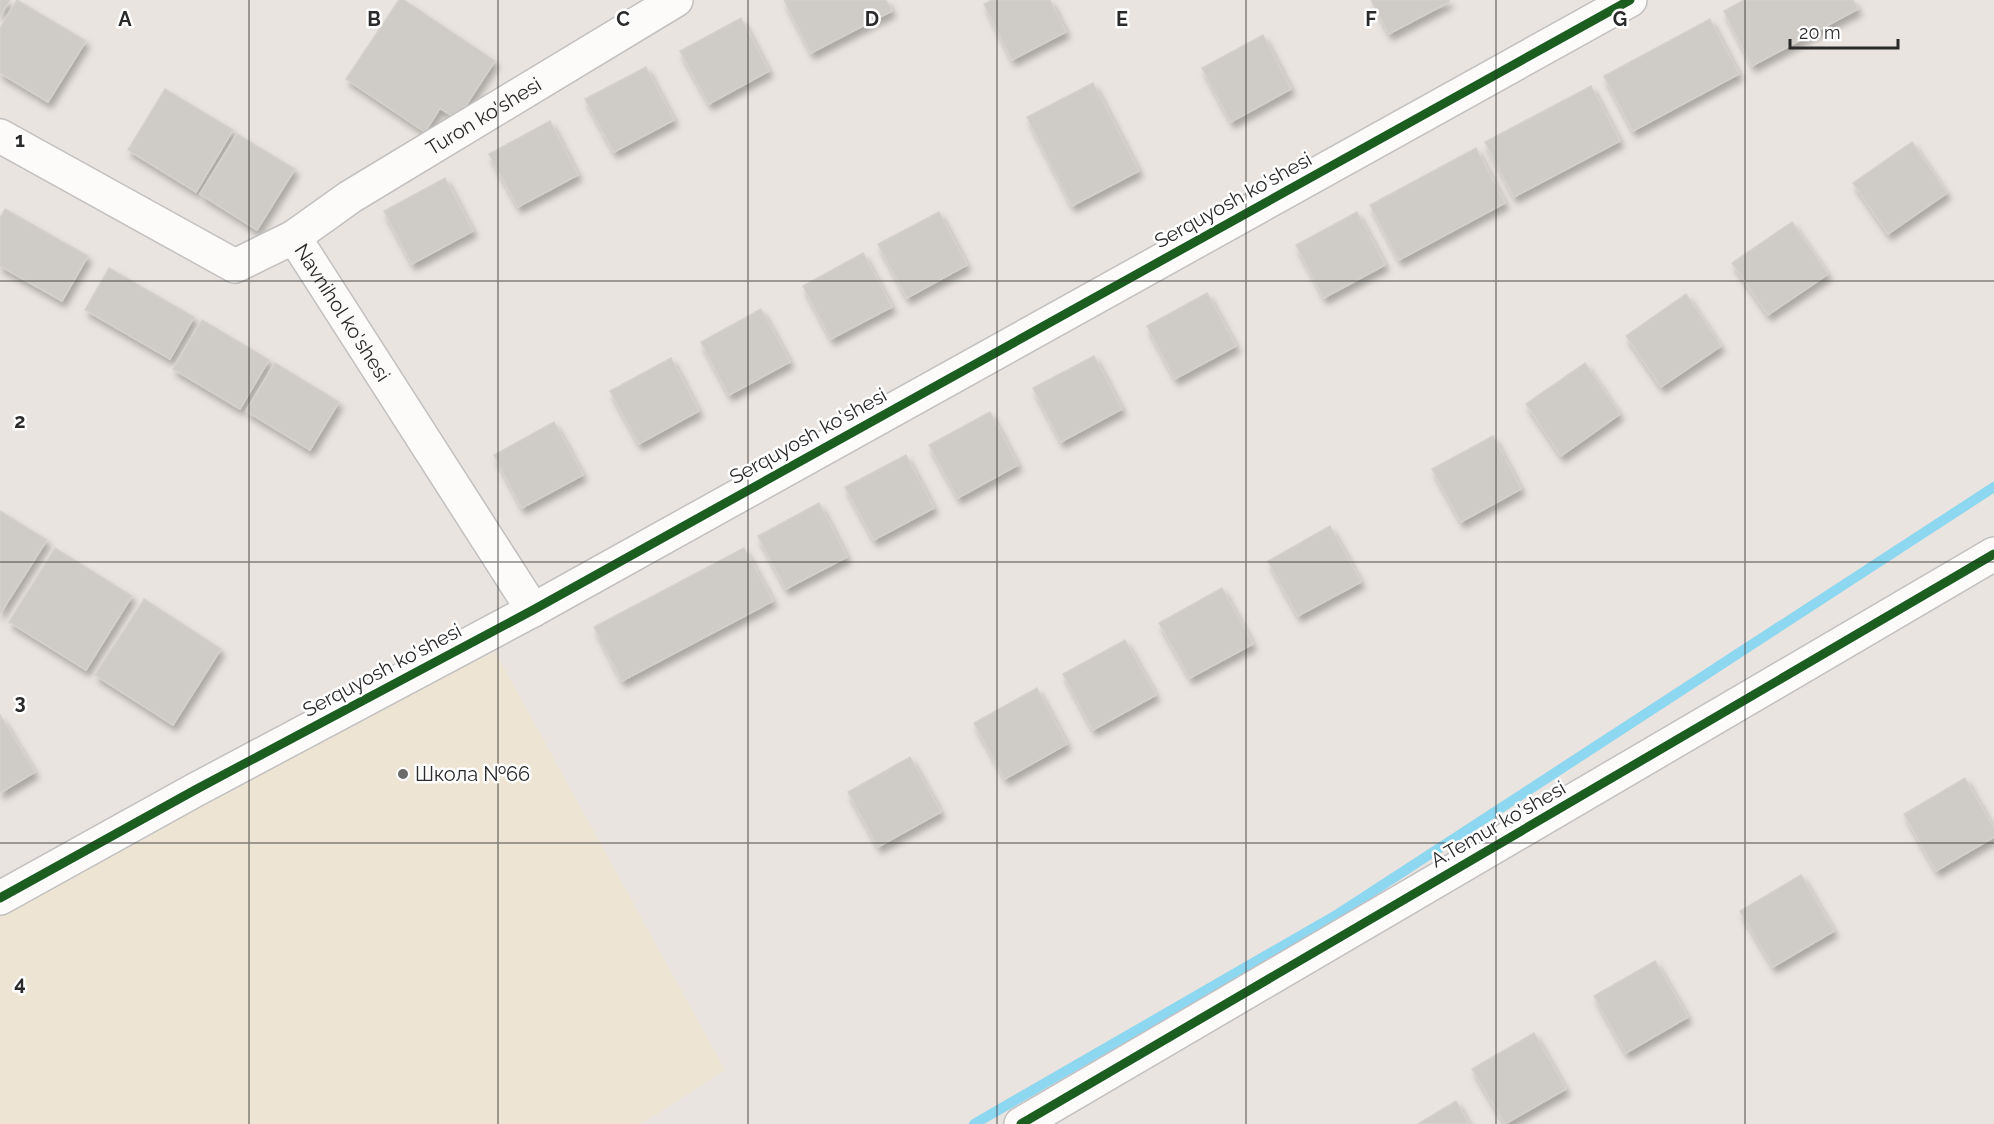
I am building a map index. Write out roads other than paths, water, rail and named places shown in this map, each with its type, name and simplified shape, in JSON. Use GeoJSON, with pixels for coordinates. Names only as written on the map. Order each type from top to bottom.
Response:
{"type":"FeatureCollection","features":[{"type":"Feature","properties":{"kind":"street","name":"Turon ko'shesi"},"geometry":{"type":"LineString","coordinates":[[294,237],[350,197],[676,0]]}},
{"type":"Feature","properties":{"kind":"street","name":"Serquyosh ko'shesi"},"geometry":{"type":"LineString","coordinates":[[0,898],[195,790],[533,610],[1630,0]]}},
{"type":"Feature","properties":{"kind":"street","name":"Navnihol ko'shesi"},"geometry":{"type":"LineString","coordinates":[[0,136],[235,266],[294,237],[533,610]]}},
{"type":"Feature","properties":{"kind":"street","name":"A.Temur ko'shesi"},"geometry":{"type":"LineString","coordinates":[[1021,1124],[1994,554]]}},
{"type":"Feature","properties":{"kind":"waterway"},"geometry":{"type":"LineString","coordinates":[[974,1124],[1338,914],[1994,487]]}},
{"type":"Feature","properties":{"kind":"place","name":"Школа №66"},"geometry":{"type":"Point","coordinates":[403,774]}}]}
